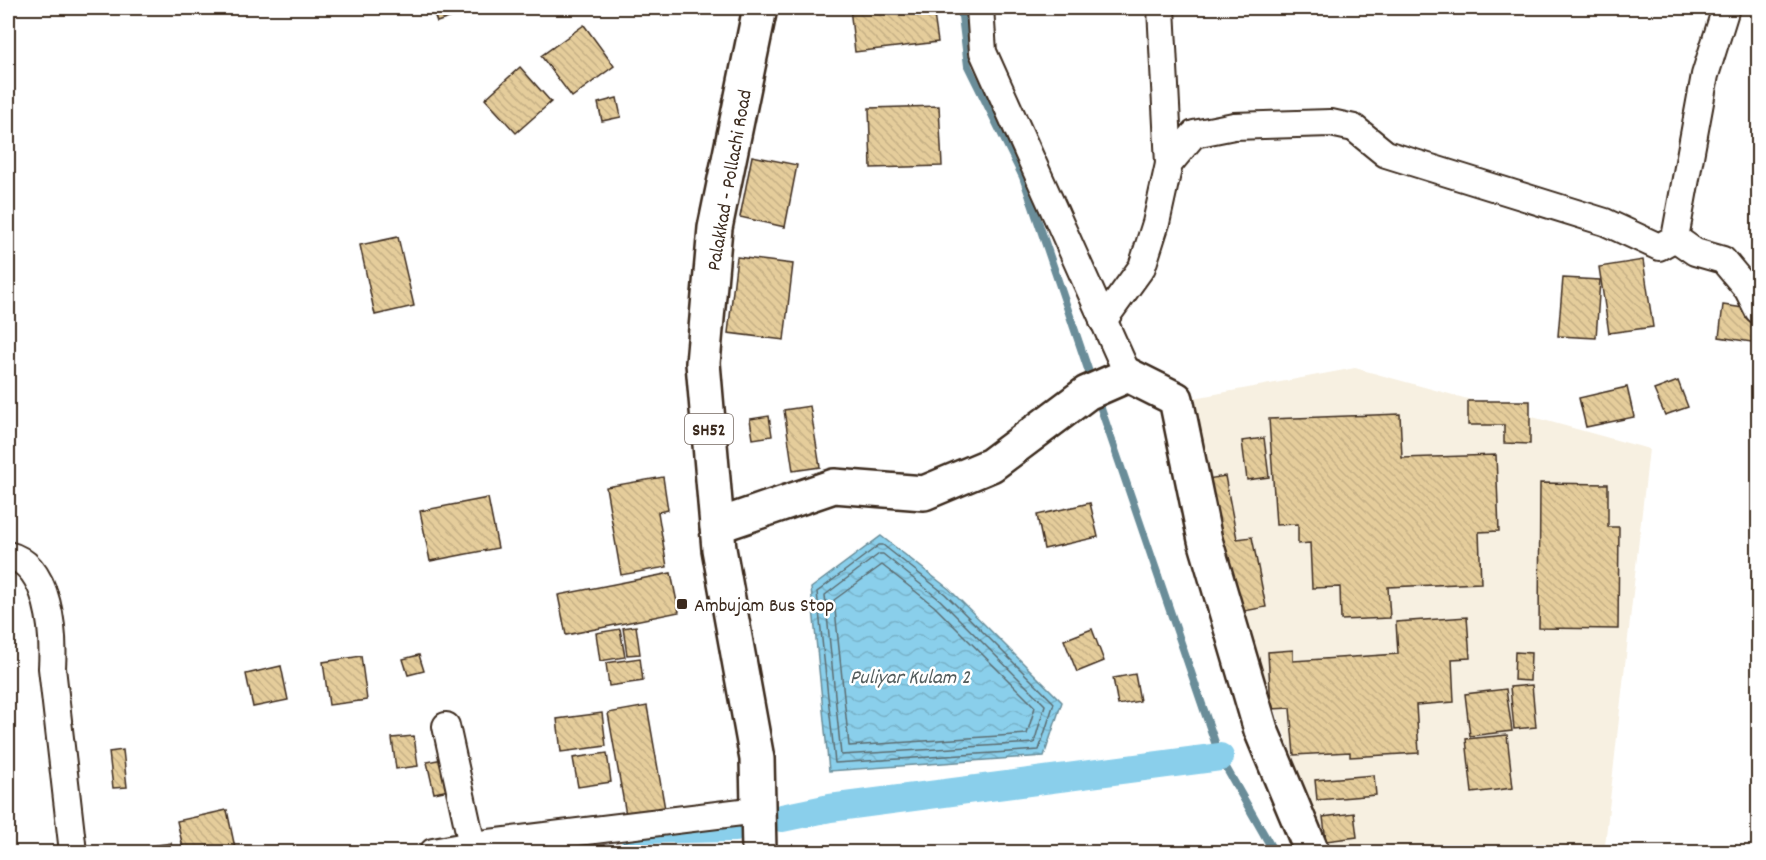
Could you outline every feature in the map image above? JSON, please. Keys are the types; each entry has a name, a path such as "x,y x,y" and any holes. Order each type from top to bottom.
{"street":[{"name":"Palakkad - Pollachi Road","path":"759,852 757,759 717,526 703,363 715,228 760,8"},
{"path":"980,8 982,52 1128,375 1176,399 1204,540 1255,708 1312,852"},
{"path":"1103,321 1142,267 1169,164 1161,8"},
{"path":"1675,238 1705,75 1726,8"},
{"path":"1169,164 1194,134 1234,126 1331,123 1354,128 1386,154 1605,222 1659,247 1675,238"},
{"path":"1675,238 1695,252 1724,260 1748,290 1758,310"},
{"path":"717,526 834,486 924,493 991,465 1087,393 1128,375"},
{"path":"8,555 19,559 33,573 50,612 53,643 52,668 73,852"},
{"path":"446,726 472,845"},
{"path":"433,852 472,845 758,810"}],"shaded area":[{"path":"1355,368 1649,449 1605,845 1568,852 1332,852 1312,809 1267,687 1224,558 1194,398"}],"water":[{"name":"Puliyar Kulam 2","path":"881,536 949,589 1062,702 1044,756 829,771 811,588"}],"building":[{"path":"432,8 469,8 470,11 437,22"},
{"path":"850,8 933,8 938,42 855,52"},
{"path":"584,25 614,66 572,97 541,56"},
{"path":"520,67 551,102 516,133 485,99"},
{"path":"617,98 621,117 602,121 598,103"},
{"path":"939,106 942,166 871,168 869,108"},
{"path":"752,156 797,165 785,227 740,217"},
{"path":"398,237 414,306 375,315 360,245"},
{"path":"737,257 793,264 784,340 728,333"},
{"path":"1643,260 1653,327 1609,333 1599,267"},
{"path":"1563,278 1600,280 1596,338 1558,336"},
{"path":"1723,305 1758,310 1758,343 1719,337"},
{"path":"1678,381 1688,407 1665,415 1654,390"},
{"path":"1627,387 1634,417 1586,427 1579,398"},
{"path":"1468,401 1530,401 1530,444 1504,443 1504,425 1468,425"},
{"path":"810,406 820,467 793,471 784,410"},
{"path":"1400,414 1402,458 1496,455 1499,531 1479,532 1481,583 1388,587 1390,618 1341,620 1340,587 1312,588 1310,543 1298,544 1298,524 1276,525 1269,419"},
{"path":"769,416 772,436 753,439 750,419"},
{"path":"1264,438 1269,477 1247,480 1242,441"},
{"path":"1225,476 1237,539 1252,537 1266,607 1234,613 1207,479"},
{"path":"663,477 668,510 658,512 667,567 621,575 606,487"},
{"path":"1540,483 1608,484 1608,527 1619,527 1618,629 1539,628"},
{"path":"488,498 498,548 430,561 420,511"},
{"path":"1090,503 1098,537 1044,549 1037,515"},
{"path":"671,573 679,612 566,635 558,595"},
{"path":"1467,617 1470,658 1452,659 1454,702 1416,705 1419,753 1350,757 1350,752 1294,755 1290,708 1271,709 1268,652 1293,650 1293,661 1398,654 1396,622"},
{"path":"636,626 640,654 627,655 623,628"},
{"path":"620,629 625,657 600,661 596,633"},
{"path":"1092,629 1104,661 1077,672 1064,640"},
{"path":"1515,652 1531,653 1530,681 1514,680"},
{"path":"419,655 424,671 408,675 403,659"},
{"path":"361,656 367,700 329,705 323,662"},
{"path":"640,658 643,681 609,686 606,663"},
{"path":"281,666 288,700 253,707 246,674"},
{"path":"1135,674 1140,701 1118,705 1113,678"},
{"path":"1532,685 1536,727 1514,729 1510,687"},
{"path":"1506,689 1512,731 1470,736 1465,694"},
{"path":"647,706 665,809 626,815 608,713"},
{"path":"602,713 606,746 561,752 557,719"},
{"path":"1507,735 1513,788 1472,793 1466,739"},
{"path":"414,736 418,766 396,769 392,738"},
{"path":"123,750 127,787 113,788 109,752"},
{"path":"607,753 611,782 578,787 573,758"},
{"path":"448,758 454,789 434,793 427,762"},
{"path":"1374,775 1376,795 1317,800 1315,780"},
{"path":"227,810 235,848 214,852 184,852 177,821"},
{"path":"1354,813 1357,837 1326,841 1323,817"},
{"path":"171,843 173,852 136,852 136,848"}],"waterway":[{"path":"961,8 968,66 1023,177 1093,384"},
{"path":"1097,397 1220,757 1274,852"},
{"path":"782,818 830,808 1220,757"},
{"path":"636,852 635,830 735,828"}],"place":[{"name":"Ambujam Bus Stop","path":"682,604"}]}
